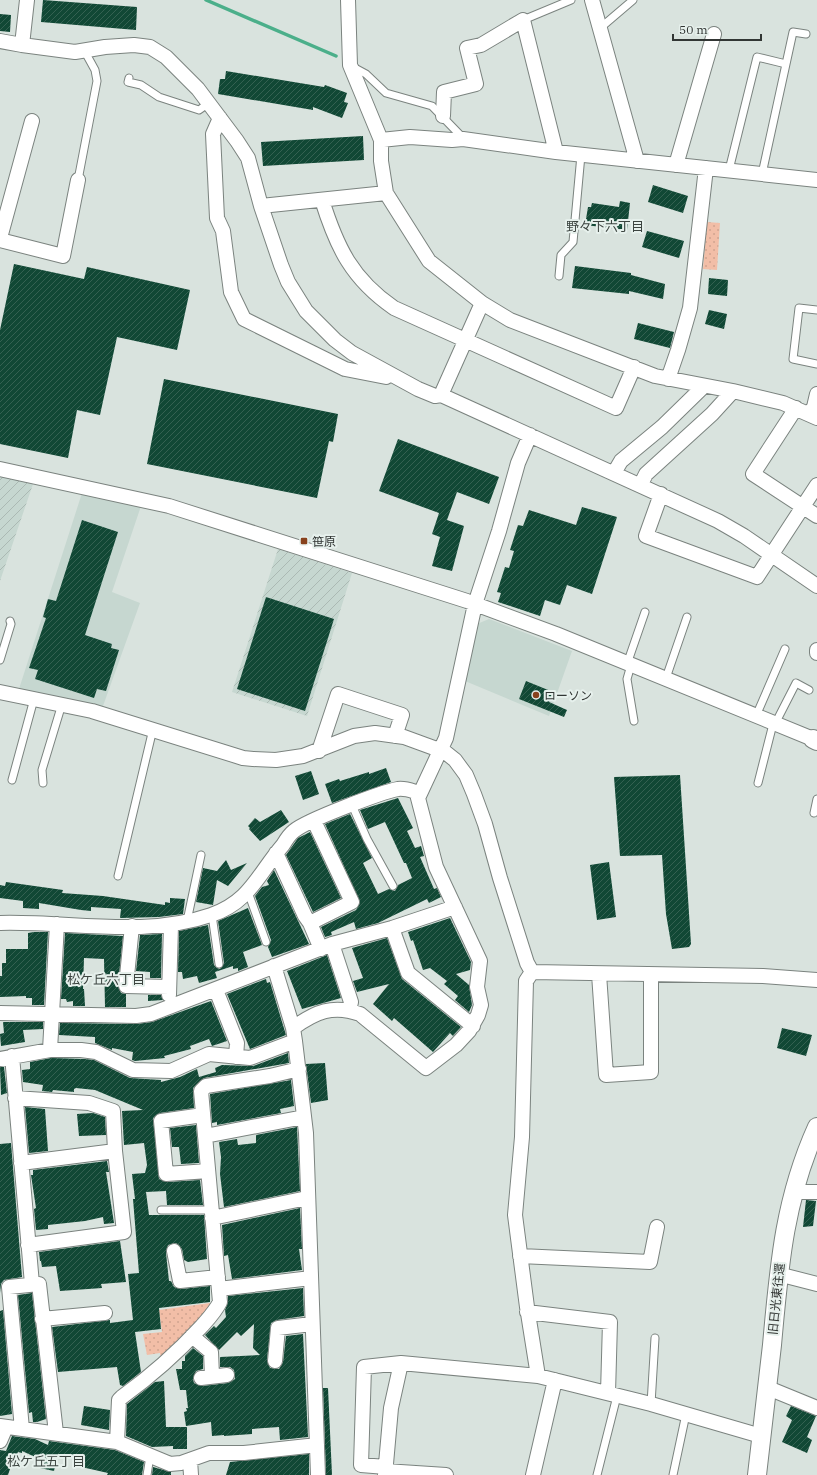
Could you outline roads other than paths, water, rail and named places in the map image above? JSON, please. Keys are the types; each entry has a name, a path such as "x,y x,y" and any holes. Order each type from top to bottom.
{"street":[{"path":"22,45 27,0"},
{"path":"348,0 350,65 381,140 381,161 386,193 429,262 482,304 510,320 668,379 732,391 783,403 807,413"},
{"path":"592,0 599,30 637,161"},
{"path":"443,116 444,92 476,84 467,48 481,45 523,20 556,152"},
{"path":"676,165 714,34"},
{"path":"0,42 75,52 134,45 150,47 166,57 198,89 248,158 261,206 288,282 306,311 335,340 352,354 395,378 435,396 441,395 641,484 718,521 771,554 817,586"},
{"path":"220,118 213,134 217,218 223,231 231,292 244,319 344,369 395,378"},
{"path":"32,121 0,239 63,256 78,180"},
{"path":"381,140 410,137 452,140 463,138 581,155 817,180"},
{"path":"668,379 690,308 706,168"},
{"path":"261,206 386,193"},
{"path":"322,200 329,222 347,262 368,287 394,308 465,342 616,408 634,367"},
{"path":"441,395 482,304"},
{"path":"614,473 621,461 662,427 704,386"},
{"path":"641,484 646,474 712,414 732,391"},
{"path":"817,394 814,407 753,474 817,516"},
{"path":"32,1284 15,1098 6,1058 50,1050 82,1050 96,1052 133,1070 151,1072 171,1071 209,1054 236,1057 257,1057 294,1034 318,1012 349,1010 360,1014 426,1068 456,1045 473,1026 481,1005 477,987 480,961 436,867 418,798 419,793 446,738 475,604 499,531 518,463 530,435"},
{"path":"0,469 169,506 475,604 666,678 815,740"},
{"path":"661,494 646,536 757,577 817,485"},
{"path":"0,692 92,711 221,751 253,759 276,760 303,756 360,735 375,733 395,736 440,750 455,760 466,775 474,794 485,824 527,964 532,972"},
{"path":"318,751 338,694 402,715 395,736"},
{"path":"0,923 171,926 212,915 239,902 294,830 352,805 397,789 407,789 419,793"},
{"path":"310,923 352,902 314,821"},
{"path":"276,853 310,923 326,946 351,1002 349,1010"},
{"path":"0,1013 136,1016 151,1014 326,946 392,928 455,907"},
{"path":"50,1050 56,924"},
{"path":"132,926 126,986 169,987"},
{"path":"169,1008 171,926"},
{"path":"392,928 408,974 473,1026"},
{"path":"274,966 294,1034 304,1118 308,1166 307,1198 318,1475"},
{"path":"532,972 763,976 817,980"},
{"path":"532,972 526,981 525,987 522,1137 515,1215 527,1312 538,1376"},
{"path":"599,974 606,1075 651,1072 651,975"},
{"path":"216,990 237,1043 236,1057"},
{"path":"117,1442 119,1400 166,1363 216,1309 220,1302 201,1091 206,1086 270,1076 299,1069"},
{"path":"15,1098 89,1102 113,1111 115,1151 124,1232 28,1245"},
{"path":"202,1115 161,1121 166,1174 208,1171"},
{"path":"206,1136 304,1118"},
{"name":"旧日光東往還","path":"757,1475 768,1388 778,1274 784,1229 794,1192 813,1147 817,1127"},
{"path":"21,1163 115,1151"},
{"path":"794,1192 817,1192"},
{"path":"212,1214 307,1198"},
{"path":"520,1256 650,1262 657,1227"},
{"path":"174,1251 180,1281 218,1283 311,1278"},
{"path":"778,1274 817,1284"},
{"path":"22,1429 5,1306 9,1287 39,1284 56,1433"},
{"path":"42,1320 105,1312"},
{"path":"527,1312 610,1322 613,1394"},
{"path":"275,1361 278,1328 312,1324"},
{"path":"192,1336 211,1352 207,1377 227,1376"},
{"path":"385,1471 391,1408 401,1363"},
{"path":"446,1475 385,1471 361,1465 364,1368 401,1363 538,1376 651,1404 761,1436"},
{"path":"533,1475 555,1380"},
{"path":"768,1388 817,1408"},
{"path":"0,1441 3,1427 56,1433 117,1442 170,1464 190,1460 208,1453 244,1453 317,1445"},
{"path":"190,1460 191,1475"}],"lane":[{"path":"523,20 571,0"},
{"path":"599,30 633,0"},
{"path":"762,174 793,32 806,34"},
{"path":"78,180 97,82 95,70 84,50"},
{"path":"729,170 757,57 786,64"},
{"path":"350,65 366,74 386,93 432,106 463,138"},
{"path":"129,78 128,82 141,85 159,97 199,110 209,103"},
{"path":"559,276 561,255 573,242 581,155"},
{"path":"817,310 799,308 793,359 817,364"},
{"path":"634,721 627,679 629,664 645,612"},
{"path":"666,678 687,617"},
{"path":"0,660 10,621"},
{"path":"756,716 785,649"},
{"path":"758,783 774,724 796,683 810,690"},
{"path":"12,780 34,699"},
{"path":"43,783 42,770 62,704"},
{"path":"118,876 153,729"},
{"path":"814,813 817,799"},
{"path":"352,805 367,839 393,886"},
{"path":"187,921 201,855"},
{"path":"248,892 266,942"},
{"path":"212,915 219,964"},
{"path":"161,1210 212,1214"},
{"path":"651,1404 655,1338"},
{"path":"597,1475 613,1394"},
{"path":"673,1475 686,1414"},
{"path":"146,1475 150,1456"}],"waterway":[{"path":"206,0 336,56"}],"place":[{"name":"笹原","path":"304,541"},
{"name":"ローソン","path":"536,695"}],"district":[{"name":"野々下六丁目","path":"605,226"},
{"name":"松ケ丘六丁目","path":"106,979"},
{"name":"松ケ丘五丁目","path":"46,1461"}]}
